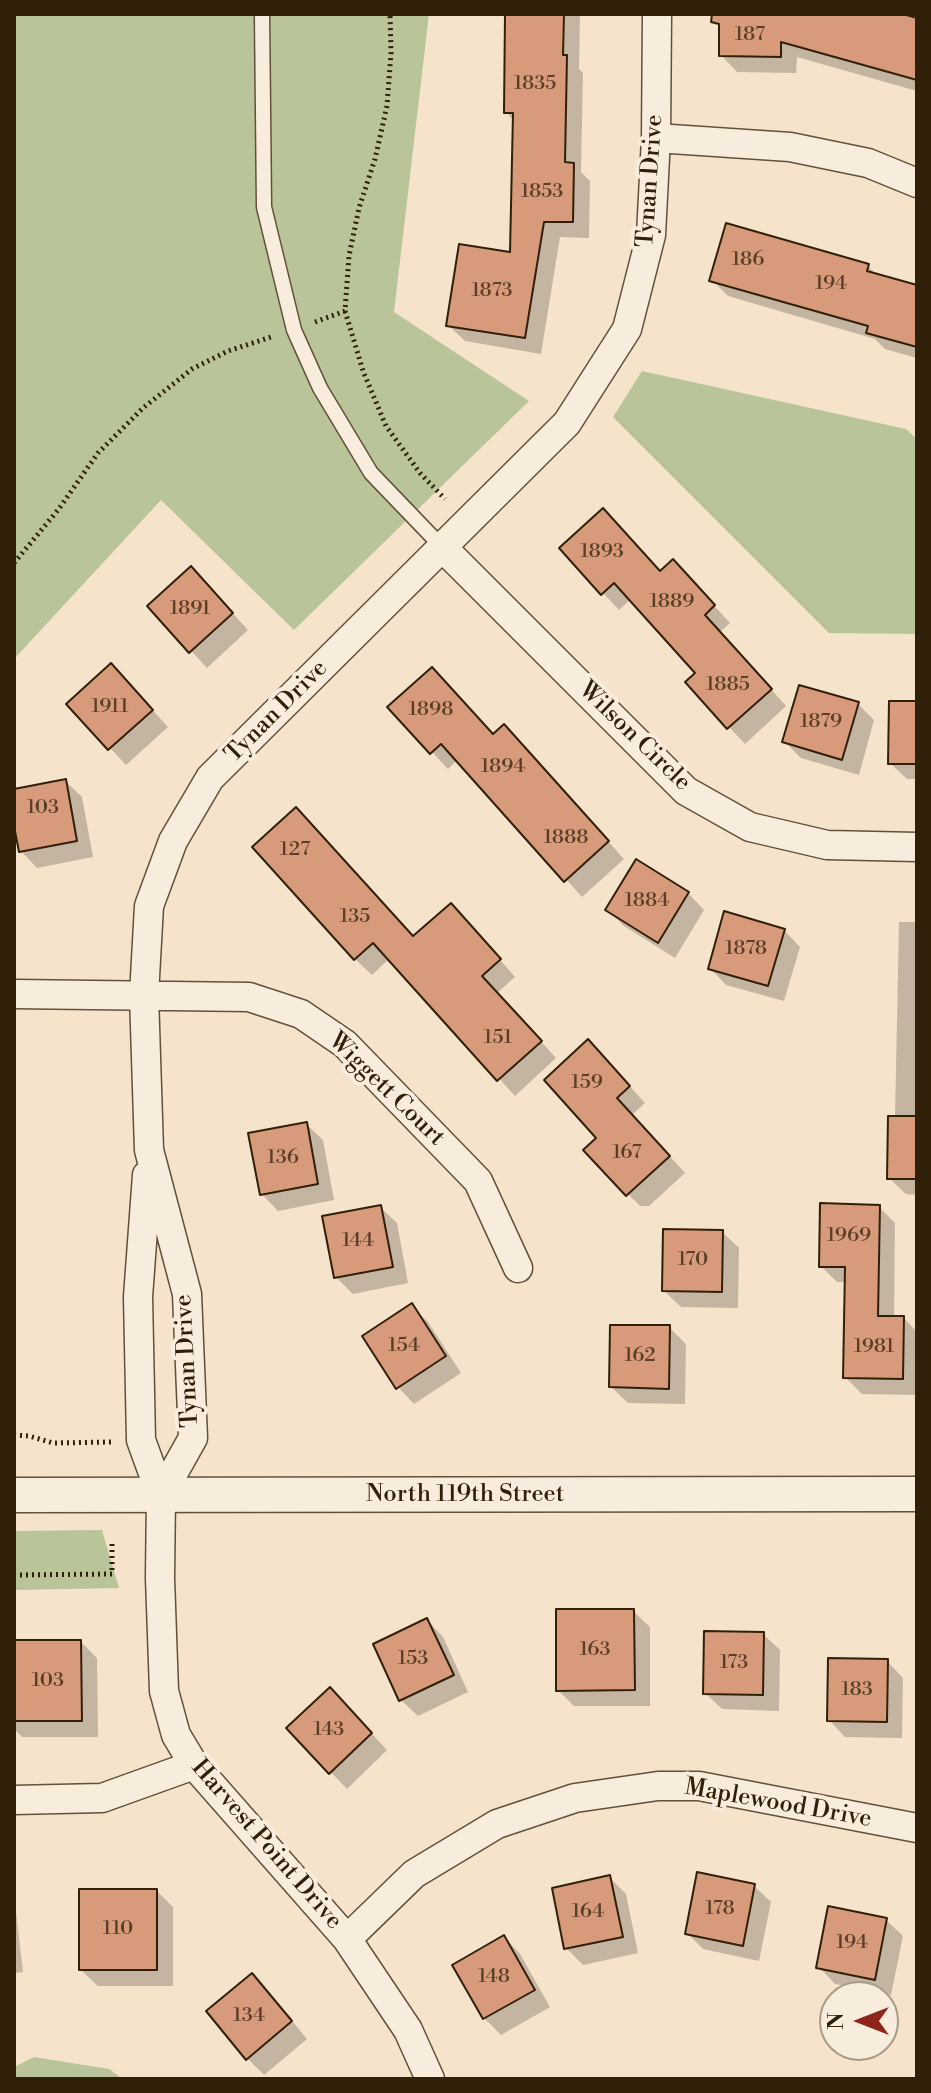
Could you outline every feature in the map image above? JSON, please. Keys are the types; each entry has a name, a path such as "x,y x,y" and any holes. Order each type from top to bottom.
{"street":[{"name":"Tynan Drive","path":"161,1495 193,1438 187,1294 149,1150 144,995 149,906 173,841 210,778 567,423 627,329 651,235 657,14"},
{"path":"656,138 790,147 868,163 917,183"},
{"name":"Wilson Circle","path":"443,548 686,791 750,827 827,845 917,847"},
{"name":"Wiggett Court","path":"14,994 249,997 301,1014 345,1044 478,1181 518,1268"},
{"path":"149,1150 138,1297 141,1440 161,1495"},
{"name":"North 119th Street","path":"14,1495 917,1494"},
{"name":"Harvest Point Drive","path":"161,1495 164,1691 176,1735 194,1765 347,1939 408,2030 430,2079"},
{"path":"14,1800 102,1798 194,1765"},
{"name":"Maplewood Drive","path":"347,1939 414,1874 497,1824 575,1798 658,1786 699,1786 917,1828"}],"lane":[{"path":"262,14 264,207 294,330 320,388 371,473 443,548"}],"path":[{"path":"390,14 387,106 351,244 345,311 363,371 386,426 420,473 445,499"},
{"path":"14,563 58,510 98,453 143,408 192,369 228,351 345,311"},
{"path":"14,1435 53,1443 113,1442"},
{"path":"14,1575 112,1574 112,1544"}],"green space":[{"path":"14,14 429,14 394,312 529,401 294,630 161,500 14,659"},
{"path":"642,371 906,429 917,439 917,634 829,633 613,417"},
{"path":"102,1530 119,1588 14,1590 14,1531"},
{"path":"34,2057 109,2069 123,2079 14,2079 14,2067"}],"building":[{"path":"505,14 564,14 563,55 567,55 565,162 574,163 573,222 544,222 525,338 446,326 459,244 510,252 513,113 504,113"},
{"path":"712,14 903,14 917,18 917,80 781,42 781,57 719,56 719,24 711,22"},
{"path":"726,223 869,264 867,271 917,285 917,347 866,333 868,326 709,281"},
{"path":"603,508 660,571 673,559 715,605 705,615 772,689 727,729 685,682 695,673 614,583 601,595 559,548"},
{"path":"191,566 233,613 189,653 147,606"},
{"path":"111,663 153,710 108,750 66,704"},
{"path":"432,667 493,734 504,724 609,841 564,882 441,744 430,754 387,707"},
{"path":"799,685 859,702 842,760 782,742"},
{"path":"889,701 917,701 917,764 888,764"},
{"path":"66,779 77,841 19,852 14,826 14,789"},
{"path":"296,807 413,936 451,903 501,959 482,976 542,1041 497,1081 373,943 354,960 252,847"},
{"path":"636,859 689,892 658,943 605,910"},
{"path":"724,911 785,929 768,986 708,969"},
{"path":"588,1039 630,1086 617,1098 670,1156 626,1196 583,1150 596,1138 544,1080"},
{"path":"888,1116 917,1116 917,1179 887,1179"},
{"path":"307,1122 318,1184 260,1195 248,1133"},
{"path":"820,1203 880,1205 878,1316 904,1316 903,1379 843,1378 845,1267 819,1267"},
{"path":"381,1205 393,1267 334,1278 322,1216"},
{"path":"663,1229 723,1230 722,1292 662,1291"},
{"path":"412,1303 446,1356 396,1389 362,1336"},
{"path":"610,1325 670,1325 669,1389 609,1387"},
{"path":"556,1609 634,1609 635,1690 556,1691"},
{"path":"427,1618 454,1675 399,1701 373,1644"},
{"path":"704,1631 764,1632 763,1695 703,1694"},
{"path":"14,1640 81,1640 82,1721 14,1721"},
{"path":"828,1658 888,1659 887,1722 827,1721"},
{"path":"330,1687 372,1733 329,1774 286,1728"},
{"path":"697,1872 755,1884 743,1946 685,1934"},
{"path":"610,1875 623,1937 564,1949 552,1888"},
{"path":"79,1889 157,1889 157,1970 79,1970"},
{"path":"828,1906 887,1918 875,1980 816,1968"},
{"path":"504,1935 535,1990 483,2019 452,1965"},
{"path":"252,1973 292,2021 246,2060 206,2011"}]}
